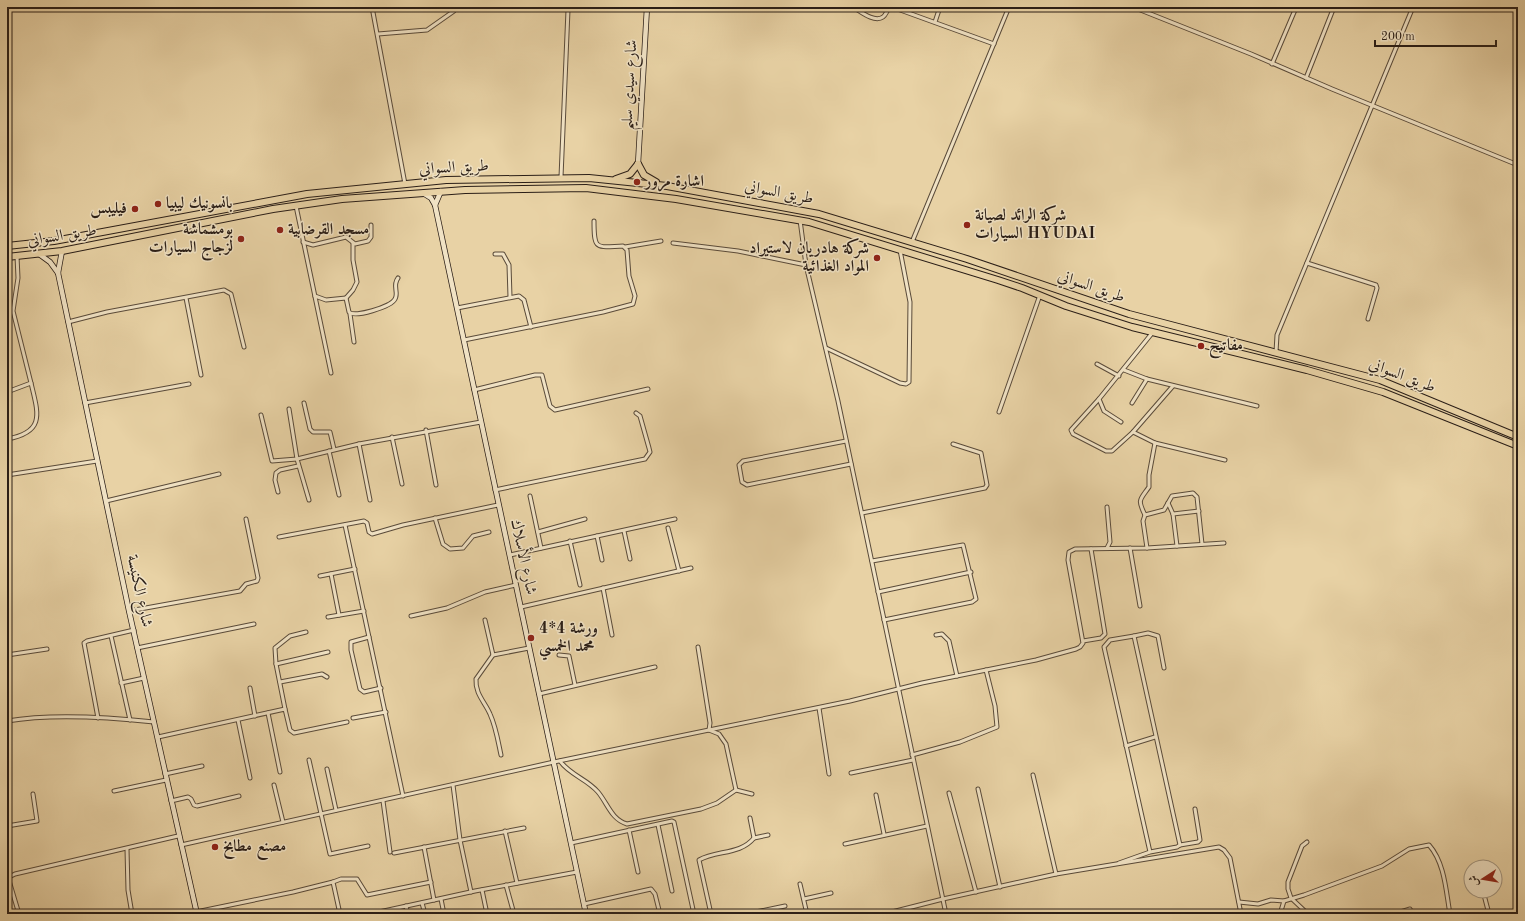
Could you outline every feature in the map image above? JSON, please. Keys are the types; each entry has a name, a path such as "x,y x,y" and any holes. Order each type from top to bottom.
{"highway":[{"path":"613,180 628,175 638,164 648,179 667,186"},
{"name":"طريق السواني","path":"7,246 54,241 307,194 405,184 472,178 561,178 613,180 667,186 809,212 832,218 1015,274 1129,314 1380,380 1518,437"},
{"name":"طريق السواني","path":"7,257 62,251 296,206 342,199 441,191 532,188 598,188 676,199 800,220 900,250 1040,295 1066,306 1153,332 1306,370 1383,392 1518,446"},
{"path":"828,228 832,224 832,218"},
{"path":"848,235 849,228 855,226"}],"main road":[{"name":"شارع سيدي سليم","path":"638,164 647,7"},
{"path":"435,204 441,191"},
{"path":"423,193 431,198 435,204"},
{"name":"شارع الأسلاك","path":"435,204 586,914"},
{"name":"شارع الكنيسة","path":"62,251 58,273 137,648 158,738 178,836 197,913"},
{"path":"39,254 50,262 58,273"}],"street":[{"path":"372,7 405,184"},
{"path":"378,34 427,30 454,11 456,7"},
{"path":"853,7 878,19 885,16 891,7 994,44"},
{"path":"907,12 908,7"},
{"path":"935,22 940,7"},
{"path":"912,242 1009,7"},
{"path":"1133,7 1518,165"},
{"path":"1306,78 1334,7"},
{"path":"1276,352 1277,335 1413,7"},
{"path":"1512,7 1518,10"},
{"path":"561,178 568,10"},
{"path":"1272,64 1295,10"},
{"path":"296,206 331,373"},
{"path":"800,220 806,265 826,348 862,513 946,914"},
{"path":"594,221 594,238 599,245 604,248 624,247 662,241"},
{"path":"303,242 313,245 347,237 355,244 370,240 371,226"},
{"path":"315,296 326,300 346,298 353,290 357,282 353,260 353,242"},
{"path":"673,243 738,252 806,265"},
{"path":"464,340 531,327 633,304 635,296 630,284 628,252 624,247"},
{"path":"826,348 900,383 906,384 909,382 910,302 900,250"},
{"path":"495,254 503,254 509,265 510,298"},
{"path":"7,439 25,434 36,422 38,414 13,311 18,278 17,256"},
{"path":"1307,263 1376,285 1377,288 1368,319"},
{"path":"350,314 384,308 390,304 396,297 394,284 398,278"},
{"path":"68,322 107,312 224,290 231,294 244,347"},
{"path":"999,412 1040,295"},
{"path":"457,308 519,296 524,300 531,327"},
{"path":"186,298 202,375"},
{"path":"346,298 354,342"},
{"path":"1153,332 1119,376 1071,430 1073,434 1106,451 1112,452 1133,432 1173,386"},
{"path":"1097,364 1119,376"},
{"path":"1124,370 1147,379 1257,406"},
{"path":"474,390 535,375 542,375 550,406 555,410 648,389"},
{"path":"1132,403 1147,379"},
{"path":"7,392 31,383"},
{"path":"85,403 189,384"},
{"path":"1099,399 1104,411 1121,422"},
{"path":"304,403 310,429 313,432 330,432 334,449"},
{"path":"289,409 298,466 309,500"},
{"path":"495,490 646,459 650,452 640,416 636,413"},
{"path":"261,415 272,462 297,459 334,449 426,430 481,422"},
{"path":"426,430 436,485"},
{"path":"1133,432 1155,443 1225,460"},
{"path":"392,438 402,484"},
{"path":"846,441 743,461 739,465 740,474 742,482 747,485 851,464"},
{"path":"1147,548 1143,521 1144,516 1140,500 1141,495 1150,487 1150,475 1155,443"},
{"path":"359,444 370,500"},
{"path":"862,513 985,488 987,485 982,453 953,444"},
{"path":"329,451 339,495"},
{"path":"7,475 97,461"},
{"path":"278,492 276,473 280,470 298,466"},
{"path":"106,501 219,474"},
{"path":"1144,516 1164,510 1170,498 1175,494 1196,494 1202,544"},
{"path":"530,496 542,548"},
{"path":"1168,502 1173,514 1177,546"},
{"path":"279,537 364,521 367,523 369,532 372,534 435,518 498,505"},
{"path":"1107,507 1110,542 1107,548"},
{"path":"1173,514 1199,511"},
{"path":"435,518 443,544 450,549 463,548 473,536 489,532"},
{"path":"129,611 240,591 246,584 257,581 258,578 246,519"},
{"path":"538,532 585,519"},
{"path":"510,555 675,519"},
{"path":"345,525 403,796"},
{"path":"668,528 679,571"},
{"path":"624,531 630,559"},
{"path":"597,536 602,560"},
{"path":"570,541 580,585"},
{"path":"181,845 554,762 819,708 1076,649 1080,647 1082,641 1068,555 1069,552 1075,549 1147,548 1224,543"},
{"path":"872,561 961,544 965,546 976,599 974,602 884,620"},
{"path":"1130,548 1140,606"},
{"path":"1082,641 1101,638 1105,634 1091,549"},
{"path":"521,607 691,568"},
{"path":"320,576 355,570"},
{"path":"878,592 970,572"},
{"path":"331,574 339,615"},
{"path":"411,616 447,608 485,592 516,585"},
{"path":"603,588 612,634"},
{"path":"328,617 364,611"},
{"path":"485,620 493,655"},
{"path":"137,648 254,624"},
{"path":"98,718 84,644 87,641 134,630"},
{"path":"306,632 290,636 278,644 275,648 276,664 290,730 294,733 346,722"},
{"path":"1150,852 1104,647 1110,640 1148,633 1158,636 1164,668"},
{"path":"936,635 942,634 949,641 957,676"},
{"path":"111,636 130,720"},
{"path":"1134,636 1155,737 1180,845"},
{"path":"369,637 351,642 351,650 362,691 381,688"},
{"path":"698,647 710,730"},
{"path":"501,754 490,712 479,695 475,683 476,679 493,655 529,648"},
{"path":"7,655 47,650"},
{"path":"276,664 328,652"},
{"path":"559,655 569,656 575,685"},
{"path":"539,694 655,667"},
{"path":"912,754 960,742 997,727 996,706 986,670"},
{"path":"280,682 322,674 327,677"},
{"path":"121,683 144,678"},
{"path":"250,688 255,716"},
{"path":"819,708 829,774"},
{"path":"158,738 285,709"},
{"path":"353,718 386,712"},
{"path":"268,713 280,772"},
{"path":"7,721 28,718 98,718 154,722"},
{"path":"238,720 250,778"},
{"path":"710,730 719,734 726,744 736,790"},
{"path":"1126,746 1155,737"},
{"path":"309,760 330,854 368,846"},
{"path":"851,773 913,760"},
{"path":"560,761 569,771 588,783 598,792 617,820 627,824 701,809 717,803 736,790 752,794"},
{"path":"165,774 202,766"},
{"path":"328,769 336,810"},
{"path":"1033,775 1056,874"},
{"path":"114,791 166,780"},
{"path":"274,785 283,822"},
{"path":"453,785 460,840 471,892"},
{"path":"978,789 1000,887"},
{"path":"949,793 976,892"},
{"path":"7,826 37,821 33,794"},
{"path":"171,801 188,797 191,798 194,805 197,806 240,796"},
{"path":"876,796 884,834"},
{"path":"383,801 390,852"},
{"path":"1119,863 1150,852 1198,842 1200,840 1194,809"},
{"path":"750,818 754,838"},
{"path":"571,843 672,821 674,822 694,914"},
{"path":"658,825 672,891"},
{"path":"845,844 884,834 927,826"},
{"path":"394,853 524,828"},
{"path":"629,830 638,872"},
{"path":"506,832 517,883"},
{"path":"711,914 700,860 745,847 754,838 768,835"},
{"path":"19,914 7,876 178,836"},
{"path":"1307,842 1302,846 1288,882 1288,889 1291,898 1308,914"},
{"path":"1239,902 1258,904 1270,900 1284,901 1382,866 1409,849 1429,845 1434,850 1440,864 1450,914"},
{"path":"424,847 434,900"},
{"path":"884,914 943,899 1056,874 1219,847 1224,850 1230,858 1241,914"},
{"path":"127,849 128,890 132,914"},
{"path":"370,914 471,892 577,872"},
{"path":"197,913 293,892 341,879 357,879 367,895 431,882"},
{"path":"332,882 340,914"},
{"path":"800,884 807,914"},
{"path":"506,885 514,914"},
{"path":"482,890 487,914"},
{"path":"584,904 651,890 655,894 660,914"},
{"path":"804,899 831,893"},
{"path":"441,899 444,914"},
{"path":"1485,899 1489,914"},
{"path":"1280,914 1284,901"},
{"path":"422,902 425,914"},
{"path":"406,906 408,914"},
{"path":"746,914 785,906"},
{"path":"1394,914 1410,909 1413,914"}],"place":[{"name":"اشارة مرور","path":"637,182"},
{"name":"بانسونيك ليبيا","path":"158,204"},
{"name":"فيليبس","path":"135,209"},
{"name":"شركة الرائد لصيانة السيارات HYUDAI","path":"967,225"},
{"name":"مسجد القرضابية","path":"280,230"},
{"name":"بومشماشة لزجاج السيارات","path":"241,239"},
{"name":"شركة هادريان لاستيراد المواد الغذائية","path":"877,258"},
{"name":"مفاتيح","path":"1201,346"},
{"name":"4*4 ورشة محمد الخمسي","path":"531,638"},
{"name":"مصنع مطابخ","path":"215,847"}]}
